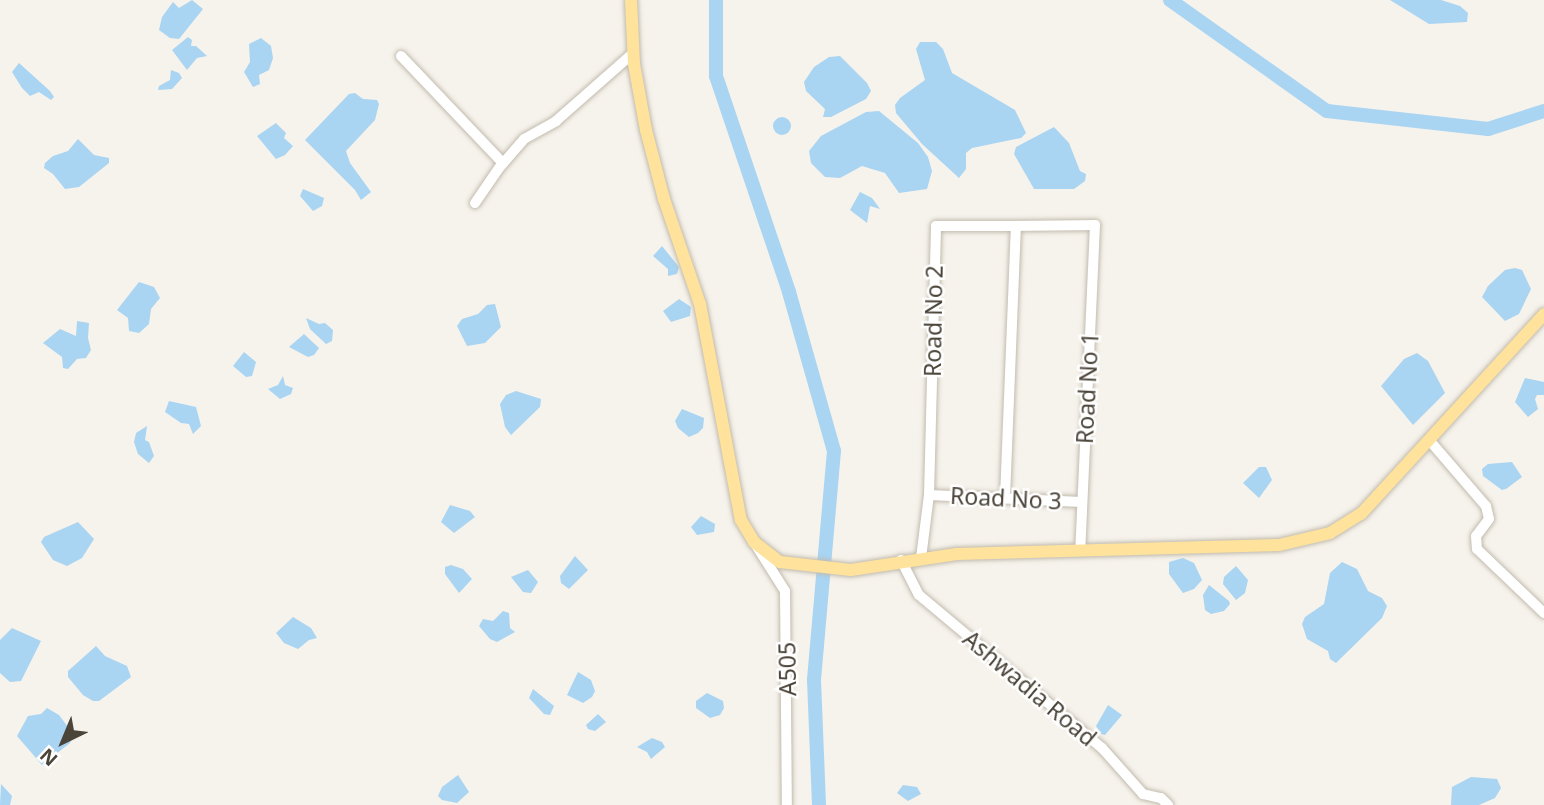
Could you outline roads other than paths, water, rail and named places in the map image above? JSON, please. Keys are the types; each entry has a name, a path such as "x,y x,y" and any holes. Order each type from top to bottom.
{"main road":[{"path":"631,0 634,53 646,130 664,199 700,304 741,520 754,542 780,562 851,570 957,554 1279,544 1331,533 1361,514 1544,314"}],"street":[{"path":"475,203 524,139 556,121 634,53"},
{"path":"401,56 503,163"},
{"name":"Road No 1","path":"1016,226 1095,225 1080,550"},
{"name":"Road No 2","path":"929,495 936,226 1016,226"},
{"path":"1005,498 1016,226"},
{"path":"1430,441 1486,506 1489,519 1476,536 1478,549 1544,613"},
{"path":"921,558 929,495"},
{"name":"Road No 3","path":"929,495 1082,502"},
{"name":"A505","path":"754,542 785,591 787,805"},
{"name":"Ashwadia Road","path":"901,561 919,595 1102,748 1143,794 1161,798 1168,805"}],"water":[{"path":"192,0 203,9 179,39 170,38 159,30 162,17 173,2 179,8"},
{"path":"1390,0 1441,0 1460,6 1468,13 1467,22 1429,24"},
{"path":"188,37 192,40 191,46 196,46 207,56 197,58 187,70 172,50"},
{"path":"261,38 271,46 273,58 269,70 259,75 260,84 253,87 244,72 250,62 249,44"},
{"path":"920,42 936,42 943,49 952,73 1015,110 1026,133 1021,138 972,148 966,153 966,169 959,178 922,144 896,113 895,105 900,98 925,80 916,49"},
{"path":"840,56 867,83 871,91 866,99 831,117 823,117 825,109 806,91 804,82 814,67 829,57"},
{"path":"19,63 50,91 54,97 51,100 39,92 30,96 22,88 12,72"},
{"path":"171,70 179,73 182,78 172,89 158,90 159,86 170,80"},
{"path":"355,93 363,99 377,100 379,104 375,120 346,151 350,163 371,192 361,200 355,190 305,140 349,94"},
{"path":"879,111 918,143 928,157 932,171 927,189 899,193 885,173 862,166 840,178 825,177 811,163 809,151 821,136 866,112"},
{"path":"778,117 786,117 791,126 789,133 778,135 773,130 773,122"},
{"path":"276,123 286,133 284,138 293,146 285,155 276,159 257,136"},
{"path":"1054,127 1069,143 1080,171 1086,174 1085,181 1074,189 1034,189 1014,154 1016,147"},
{"path":"78,139 94,155 109,158 109,163 79,187 65,189 53,174 44,168 45,163 53,156 68,151"},
{"path":"303,189 324,198 322,206 313,211 300,196"},
{"path":"860,192 872,198 880,209 870,206 867,223 850,210"},
{"path":"662,246 679,267 677,274 668,276 668,269 653,256"},
{"path":"1505,270 1522,270 1531,289 1519,314 1505,321 1482,297 1488,286"},
{"path":"139,282 154,287 160,298 151,309 149,324 139,333 129,331 128,318 117,310"},
{"path":"679,299 691,307 690,316 671,322 663,311"},
{"path":"495,304 501,327 485,343 467,346 457,326 462,319 478,314 487,305"},
{"path":"306,318 319,324 325,323 333,330 332,341 326,344 310,329"},
{"path":"77,321 89,323 88,338 91,350 86,358 77,359 68,369 63,368 62,357 43,343 60,329 76,336"},
{"path":"304,334 319,348 314,355 308,357 289,347"},
{"path":"244,352 256,362 252,376 246,377 233,366"},
{"path":"1417,353 1428,361 1445,393 1413,425 1381,386 1404,359"},
{"path":"283,376 285,385 293,388 291,394 280,399 268,389 278,385"},
{"path":"1525,378 1544,382 1544,395 1537,395 1535,399 1538,409 1528,417 1515,402"},
{"path":"516,391 541,399 540,407 511,435 505,427 500,404 506,395"},
{"path":"169,401 196,407 201,426 193,434 189,424 181,423 165,412"},
{"path":"682,409 704,418 703,428 689,437 678,428 675,421"},
{"path":"147,426 145,440 149,442 154,456 149,463 138,454 134,442 136,433"},
{"path":"1512,462 1522,477 1506,489 1502,490 1483,476 1482,469 1488,464"},
{"path":"1259,467 1266,467 1272,480 1259,498 1243,483"},
{"path":"450,505 470,511 475,517 454,533 441,522"},
{"path":"701,516 715,524 714,532 697,535 691,527"},
{"path":"78,522 94,539 82,558 67,566 53,560 41,542 44,537"},
{"path":"575,556 588,570 569,589 561,583 560,576"},
{"path":"1183,558 1194,563 1202,580 1194,589 1183,593 1169,574 1169,562"},
{"path":"1342,562 1357,569 1368,591 1382,598 1387,606 1382,618 1336,663 1330,659 1328,651 1307,639 1302,624 1305,617 1324,604 1330,573"},
{"path":"451,565 463,569 472,579 459,593 445,574 445,567"},
{"path":"1236,566 1248,580 1245,593 1236,600 1223,584 1224,577"},
{"path":"528,570 538,582 531,593 523,592 511,577"},
{"path":"1209,585 1229,601 1230,604 1224,611 1211,614 1205,610 1203,595"},
{"path":"503,611 509,613 510,628 515,632 497,642 490,639 479,626 483,619 493,621"},
{"path":"293,617 311,628 317,638 309,640 298,649 284,643 276,633"},
{"path":"12,628 41,641 21,681 10,682 0,673 0,640"},
{"path":"96,646 105,656 127,666 131,677 99,701 93,701 83,695 68,677 68,671"},
{"path":"578,672 591,680 595,691 592,697 583,703 567,695"},
{"path":"533,689 554,706 550,715 544,714 529,698"},
{"path":"707,693 723,701 724,708 720,715 710,718 696,708 696,701"},
{"path":"1108,705 1122,715 1105,735 1101,734 1096,726"},
{"path":"47,708 59,715 74,735 70,743 42,765 17,736 28,716 41,714"},
{"path":"598,714 606,722 595,731 588,729 586,725"},
{"path":"652,738 662,742 665,747 651,759 647,752 637,747"},
{"path":"458,775 469,792 457,803 442,800 438,796 442,787"},
{"path":"1471,777 1497,779 1501,788 1495,798 1479,805 1451,805 1452,787"},
{"path":"1,784 12,796 10,805 0,805"},
{"path":"903,785 917,787 921,794 908,801 897,793"}],"waterway":[{"path":"716,0 716,76 789,292 834,451 814,680 819,805"},
{"path":"1170,0 1327,111 1488,129 1544,111"}]}
